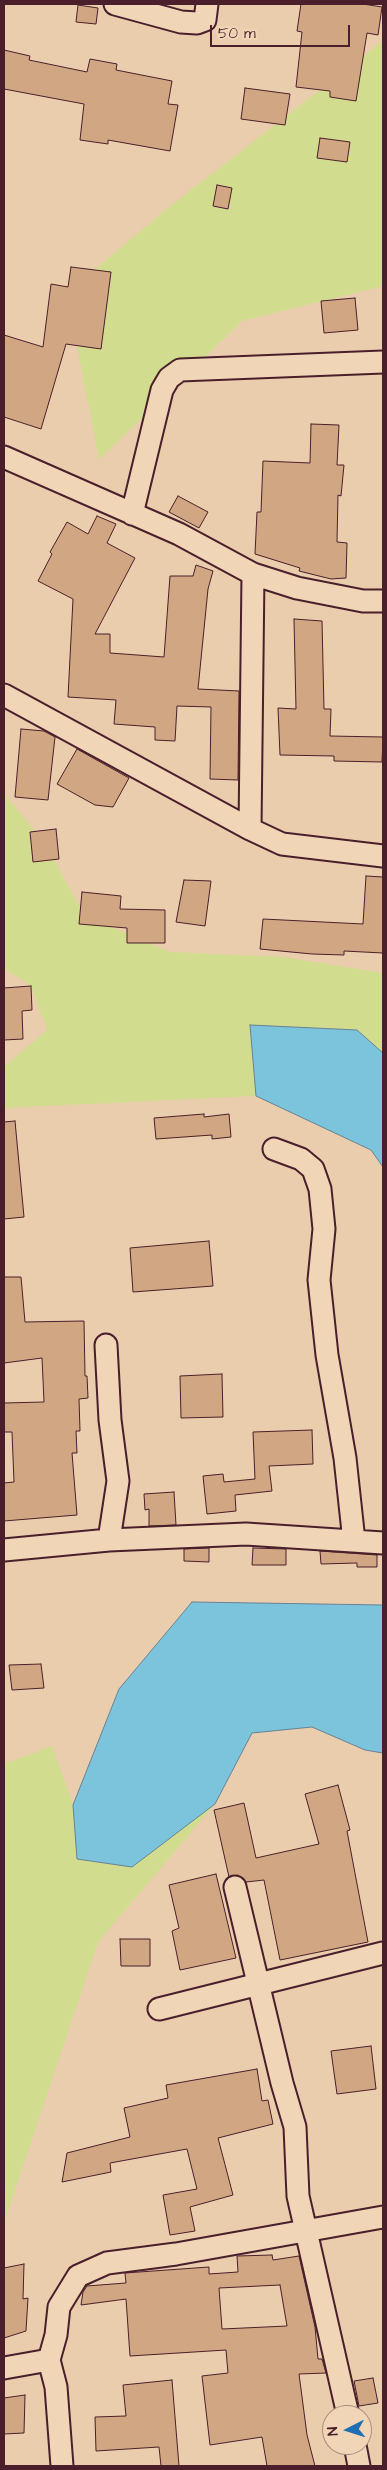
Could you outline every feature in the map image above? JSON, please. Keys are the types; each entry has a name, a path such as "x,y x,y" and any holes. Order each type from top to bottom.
{"street":[{"path":"115,4 181,22 197,23 205,20 207,4"},
{"path":"132,514 162,390 169,378 180,370 383,362"},
{"path":"4,457 180,534 253,574 297,588 363,601 383,601"},
{"path":"250,829 253,574"},
{"path":"4,695 250,829 282,844 383,856"},
{"path":"274,1149 301,1159 313,1169 320,1189 324,1229 320,1280 322,1308 327,1355 345,1458 354,1541"},
{"path":"106,1345 110,1420 118,1481 110,1540"},
{"path":"4,1550 110,1540 246,1534 383,1543"},
{"path":"235,1887 282,2083 295,2127 298,2196 346,2405"},
{"path":"159,2009 383,1954"},
{"path":"62,2466 56,2387 49,2360 56,2335 59,2307 78,2276 107,2264 176,2254 383,2216"},
{"path":"4,2368 49,2360"}],"green space":[{"path":"383,41 383,286 242,321 99,460 67,293 169,207"},
{"path":"4,794 45,843 85,916 170,952 283,957 383,973 383,1053 357,1030 250,1026 256,1096 4,1108 4,1067 47,1030 31,986 4,968"},
{"path":"52,1746 73,1805 77,1859 132,1867 215,1804 98,1942 4,2223 4,1764"}],"water":[{"path":"250,1025 357,1030 383,1053 383,1167 371,1150 256,1096"},
{"path":"192,1602 383,1605 383,1753 365,1750 312,1727 252,1733 215,1804 132,1867 77,1859 73,1805 119,1689"}],"building":[{"path":"301,4 363,4 382,7 378,35 367,33 356,101 330,97 330,91 296,87 302,32 297,31"},
{"path":"78,5 98,8 96,24 76,22"},
{"path":"4,50 30,56 29,60 87,72 90,59 117,64 116,70 172,81 168,104 178,105 170,151 108,140 108,144 80,140 84,104 4,89"},
{"path":"245,88 290,94 285,125 241,119"},
{"path":"320,138 350,142 347,162 317,158"},
{"path":"217,185 232,188 228,209 213,206"},
{"path":"71,267 111,272 101,349 66,344 41,429 4,417 4,335 43,347 51,284 68,287"},
{"path":"355,298 358,330 324,333 321,301"},
{"path":"311,424 339,425 337,465 344,465 341,496 338,495 337,542 347,543 346,578 331,579 299,571 300,568 255,554 257,512 261,512 263,461 310,463"},
{"path":"178,496 208,512 199,528 169,512"},
{"path":"97,516 116,524 107,543 135,558 95,634 110,634 110,653 164,657 170,576 193,576 196,565 213,571 208,589 198,689 239,691 238,780 210,779 211,707 177,706 175,741 155,740 155,727 114,724 116,700 68,697 73,599 38,581 52,554 50,552 67,522 88,534"},
{"path":"294,619 322,621 324,709 331,709 330,736 383,737 382,762 334,761 334,756 280,755 278,708 296,709"},
{"path":"21,729 44,731 55,737 48,800 15,797"},
{"path":"77,749 129,778 113,807 95,805 57,784"},
{"path":"56,829 59,859 33,862 30,832"},
{"path":"366,876 383,877 383,953 344,951 344,955 312,954 260,949 263,919 363,924"},
{"path":"184,880 211,881 205,926 176,922"},
{"path":"82,892 121,896 120,909 165,910 165,943 127,943 127,928 79,924"},
{"path":"31,986 32,1010 22,1011 23,1039 4,1040 4,988"},
{"path":"204,1114 204,1117 229,1114 231,1137 212,1139 212,1135 156,1139 154,1118"},
{"path":"15,1121 24,1217 4,1219 4,1122"},
{"path":"209,1241 213,1286 133,1292 130,1248"},
{"path":"4,1277 21,1277 25,1322 84,1321 85,1376 87,1376 88,1398 79,1399 80,1431 76,1431 77,1453 72,1453 77,1515 4,1521 4,1483 14,1482 12,1432 4,1432 4,1403 44,1402 42,1358 4,1363"},
{"path":"222,1374 223,1417 181,1418 180,1376"},
{"path":"312,1430 313,1464 269,1466 272,1491 235,1495 236,1511 207,1514 203,1476 223,1474 224,1482 255,1479 253,1432"},
{"path":"174,1492 176,1525 149,1526 149,1509 145,1510 144,1494"},
{"path":"209,1548 209,1562 184,1561 184,1549"},
{"path":"253,1548 286,1549 286,1565 252,1565"},
{"path":"320,1551 377,1555 377,1567 357,1567 357,1563 321,1564"},
{"path":"41,1664 44,1688 12,1690 9,1665"},
{"path":"338,1785 350,1830 347,1831 368,1942 280,1960 264,1880 246,1882 238,1875 229,1877 214,1810 244,1803 256,1858 319,1844 305,1794"},
{"path":"216,1874 236,1958 180,1970 172,1931 179,1928 169,1885"},
{"path":"120,1939 150,1939 150,1966 121,1966"},
{"path":"371,2046 376,2089 337,2094 331,2051"},
{"path":"257,2069 262,2101 268,2100 273,2124 218,2138 233,2195 190,2207 195,2231 170,2235 163,2195 197,2189 187,2149 110,2163 111,2172 62,2182 67,2153 130,2137 124,2108 168,2098 166,2085"},
{"path":"272,2255 273,2260 299,2256 315,2327 318,2359 322,2359 326,2373 299,2374 307,2435 315,2466 267,2466 262,2437 210,2445 202,2376 228,2373 226,2350 130,2356 126,2299 81,2305 83,2292 87,2286 126,2283 125,2273 209,2267 209,2274 238,2272 237,2256","holes":["280,2285 287,2326 222,2329 219,2288"]},
{"path":"24,2264 23,2299 28,2298 26,2331 4,2338 4,2268"},
{"path":"373,2378 378,2403 359,2405 354,2381"},
{"path":"172,2380 179,2466 161,2466 159,2447 96,2451 95,2417 126,2416 123,2385"},
{"path":"25,2395 24,2433 4,2434 4,2398"}]}
